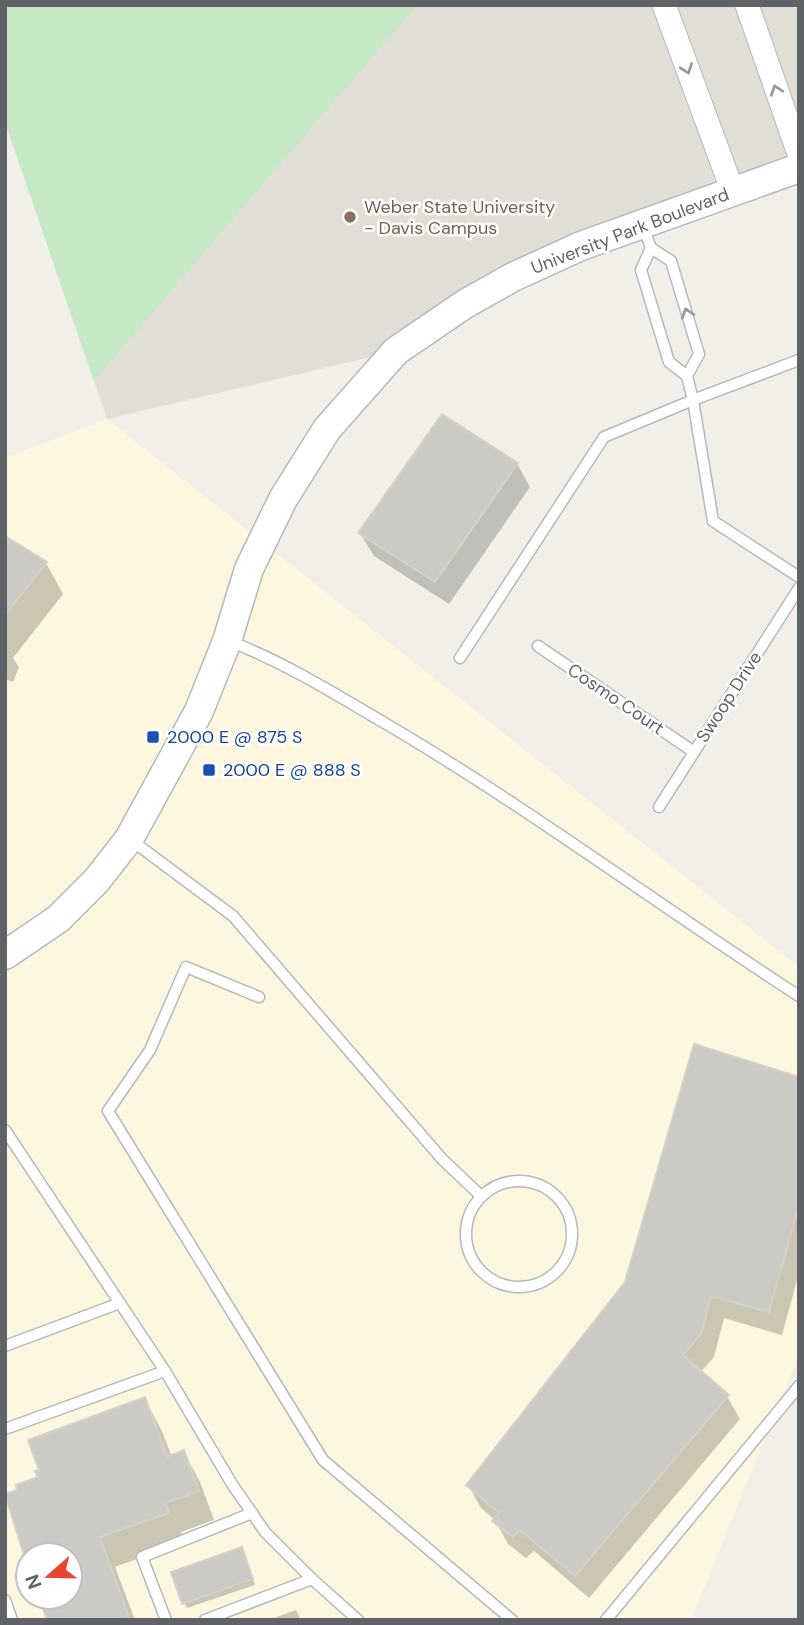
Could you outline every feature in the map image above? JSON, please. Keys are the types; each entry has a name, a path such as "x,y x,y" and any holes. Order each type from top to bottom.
{"street":[{"path":"664,5 733,192"},
{"path":"747,5 799,154"},
{"name":"University Park Boulevard","path":"5,955 58,919 97,880 129,839 199,711 227,640 249,569 284,499 327,429 396,351 465,304 513,277 581,246 647,236 733,192 799,168"}],"lane":[{"path":"647,236 671,261 699,354 687,376"},
{"path":"647,236 641,271 669,362 687,376 713,521 799,577"},
{"path":"460,658 604,437 799,360"},
{"name":"Swoop Drive","path":"659,807 799,588"},
{"path":"227,640 292,668 483,783 682,921 799,996"},
{"name":"Cosmo Court","path":"538,646 694,752"},
{"path":"129,839 233,916 442,1158 481,1196"},
{"path":"259,997 186,967 150,1050 108,1111 323,1460 512,1620"},
{"path":"5,1130 165,1371 265,1532 358,1620"},
{"path":"522,1180 546,1187 561,1199 573,1229 571,1248 564,1264 550,1278 523,1288 505,1286 488,1278 474,1264 467,1248 466,1229 470,1211 481,1196 503,1182 522,1180"},
{"path":"5,1346 120,1303"},
{"path":"5,1429 165,1371"},
{"path":"606,1620 799,1386"},
{"path":"166,1620 142,1557 252,1513"},
{"path":"205,1620 312,1579"},
{"path":"5,1600 12,1620"}],"shaded area":[{"name":"Weber State University - Davis Campus","path":"5,5 799,5 799,168 581,246 396,351 107,419 5,122"},
{"path":"107,419 799,967 799,1355 691,1620 5,1620 5,458"}],"green space":[{"path":"5,5 417,5 94,381 5,122"}],"building":[{"path":"442,414 518,463 435,582 358,533"},
{"path":"5,536 47,562 5,615"},
{"path":"694,1044 799,1077 799,1205 769,1312 711,1296 701,1334 683,1355 729,1395 575,1576 520,1530 513,1537 492,1521 499,1513 466,1485 625,1282"},
{"path":"145,1397 167,1457 184,1450 199,1491 165,1503 169,1513 100,1537 130,1620 47,1620 44,1611 84,1611 84,1541 20,1541 5,1494 17,1490 16,1485 38,1477 35,1471 39,1470 28,1440"},
{"path":"242,1547 253,1579 182,1604 171,1572"}],"place":[{"name":"Weber State University - Davis Campus","path":"350,217"},
{"name":"2000 E @ 875 S","path":"153,737"},
{"name":"2000 E @ 888 S","path":"209,770"}]}
